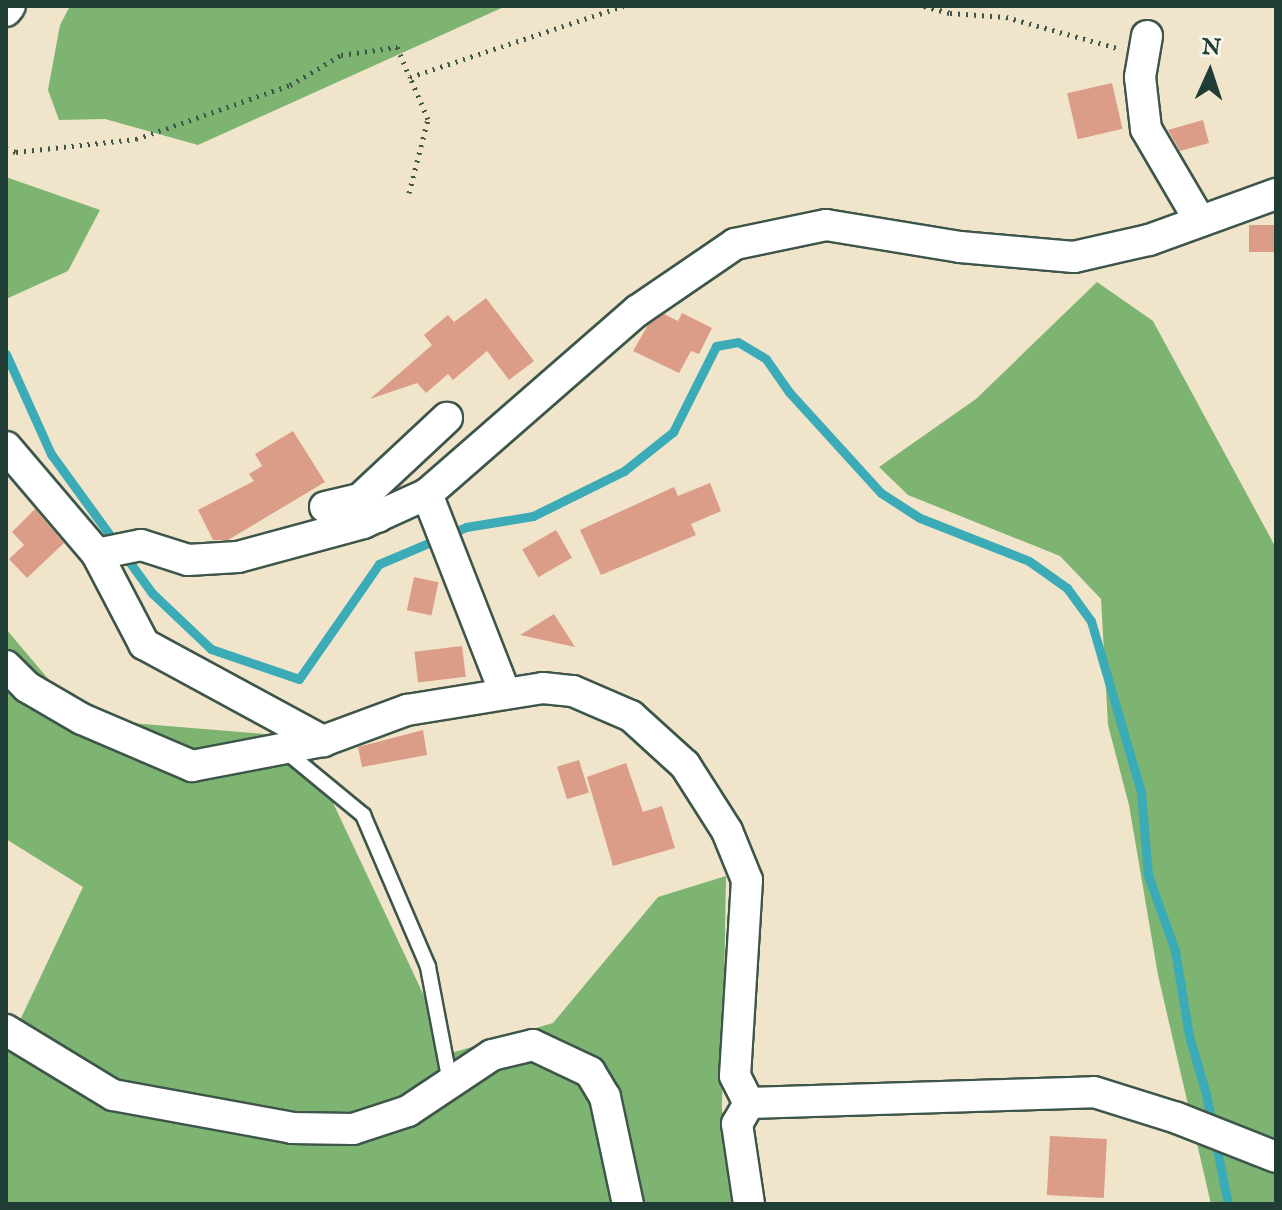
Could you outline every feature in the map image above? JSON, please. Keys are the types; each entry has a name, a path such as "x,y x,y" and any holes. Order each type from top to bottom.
{"street":[{"path":"6,11 10,6"},
{"path":"1147,36 1140,77 1146,129 1200,221"},
{"path":"325,507 431,504 637,311 735,244 826,225 960,247 1074,257 1149,240 1276,194"},
{"path":"103,554 141,545 188,560 238,557 369,508 447,418"},
{"path":"6,447 103,554 144,644 323,741"},
{"path":"431,504 505,693"},
{"path":"6,666 27,687 82,719 192,766 323,741 407,710 543,688 573,691 631,716 685,765 727,831 747,880 735,1076 749,1103"},
{"path":"6,1030 56,1057 113,1095 292,1128 353,1129 408,1111 492,1055 533,1045 590,1072 605,1097 628,1204"},
{"path":"749,1103 1094,1092 1177,1118 1268,1154"},
{"path":"749,1103 737,1124 749,1204"}],"lane":[{"path":"283,749 363,815 428,967 450,1082"}],"path":[{"path":"410,77 623,6"},
{"path":"924,6 950,13 1006,17 1120,50 1147,36"},
{"path":"6,149 16,152 136,139 290,85 341,55 397,47 428,119 409,193"}],"green space":[{"path":"70,6 506,6 198,145 105,119 59,120 48,90 60,25"},
{"path":"6,177 100,210 68,271 6,299"},
{"path":"1097,282 1153,321 1276,548 1276,1204 1211,1204 1158,975 1129,805 1108,725 1101,599 1060,556 908,495 879,467 976,399"},
{"path":"6,629 82,719 302,737 451,1053 553,1023 658,897 726,876 722,1109 738,1204 6,1204 6,1041 13,1035 83,887 6,839"}],"building":[{"path":"1112,83 1123,129 1078,139 1067,93"},
{"path":"1203,120 1209,143 1180,151 1168,130"},
{"path":"1249,225 1276,225 1276,252 1249,252"},
{"path":"486,298 534,361 509,380 487,351 453,380 448,374 426,393 417,383 370,399 432,345 424,335 448,315 454,322"},
{"path":"682,313 712,328 699,354 691,351 679,373 633,351 648,325 664,314 678,321"},
{"path":"293,431 325,482 228,540 213,540 198,510 254,481 249,474 262,466 255,454"},
{"path":"710,483 721,511 691,524 696,535 601,575 580,530 674,487 678,496"},
{"path":"35,509 64,543 27,578 9,559 24,545 12,532"},
{"path":"556,530 572,558 538,577 522,550"},
{"path":"414,577 438,582 431,615 407,610"},
{"path":"554,614 575,647 520,635"},
{"path":"462,646 466,677 418,683 414,652"},
{"path":"423,730 427,755 362,767 358,747"},
{"path":"579,760 589,793 567,799 557,767"},
{"path":"626,763 643,812 662,806 675,848 613,866 587,777"},
{"path":"1050,1136 1107,1139 1104,1198 1047,1195"}],"waterway":[{"path":"6,354 51,454 152,593 211,649 299,679 379,564 466,527 533,516 624,471 673,432 716,346 738,342 766,359 789,392 881,493 920,518 1029,561 1067,588 1091,621 1141,792 1148,875 1175,951 1189,1036 1206,1094 1228,1204"}]}
